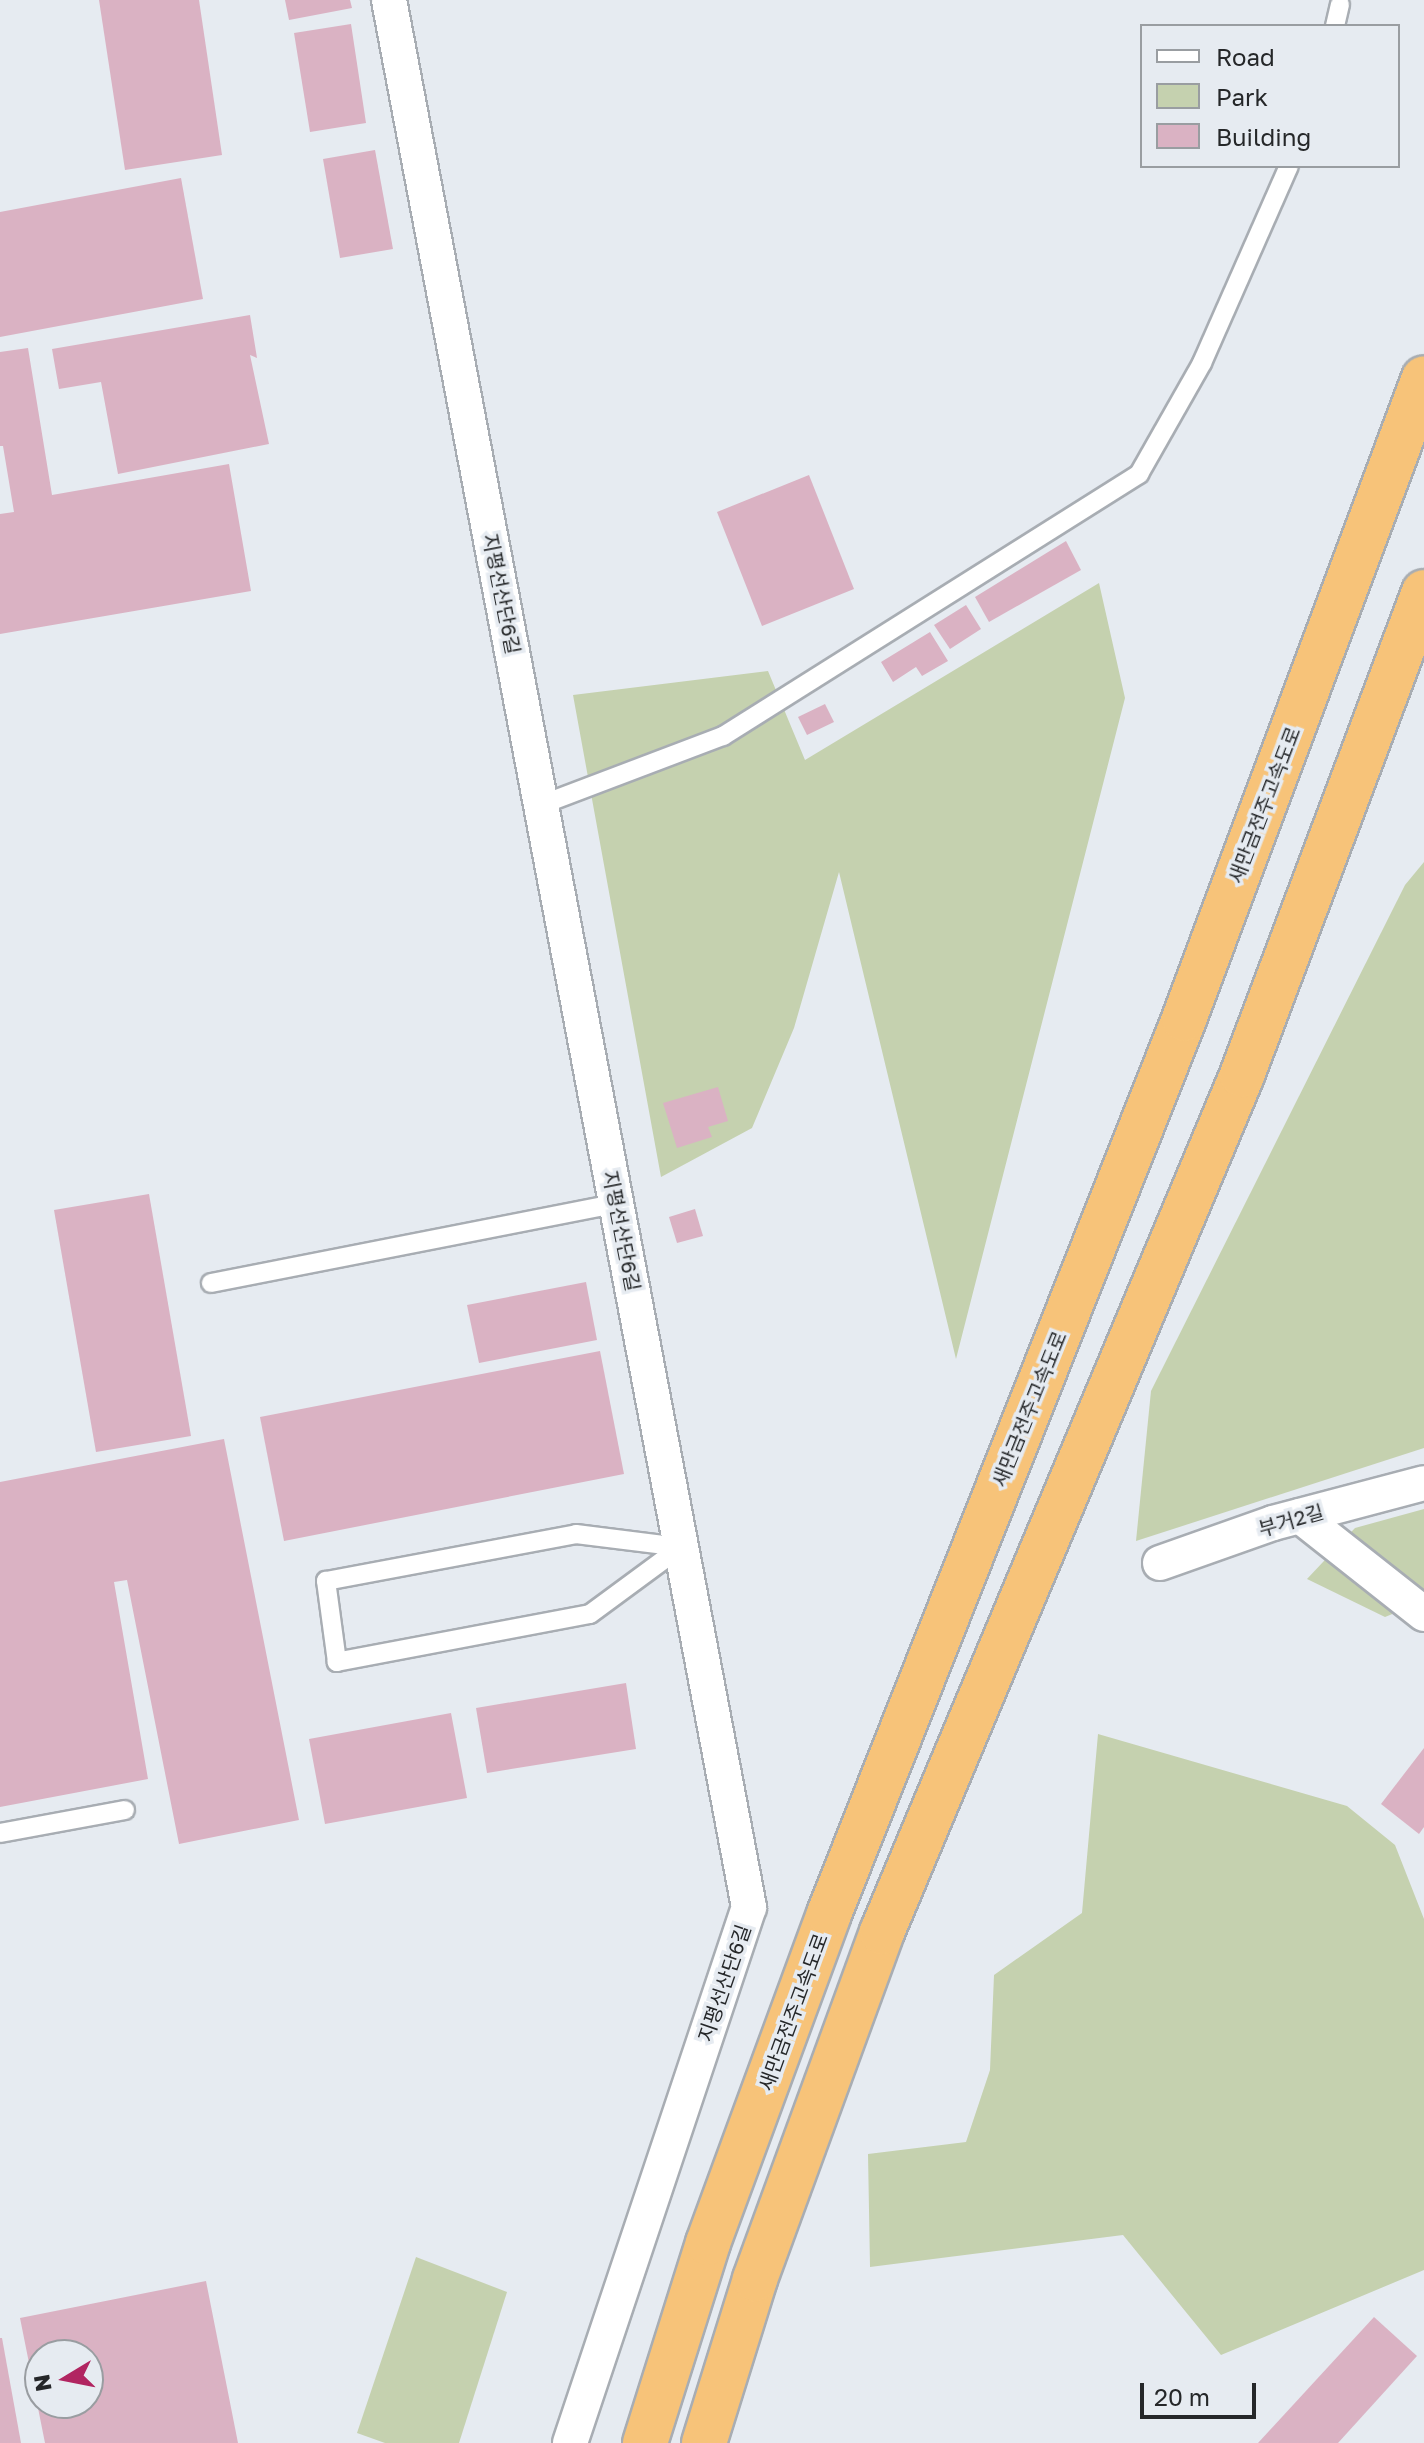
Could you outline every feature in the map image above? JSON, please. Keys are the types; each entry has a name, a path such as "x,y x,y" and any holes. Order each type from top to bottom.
{"highway":[{"name":"새만금전주고속도로","path":"645,2443 708,2243 829,1914 1184,1019 1424,378"},
{"path":"704,2443 755,2279 882,1932 1242,1075 1424,592"}],"street":[{"name":"지평선산단6길","path":"389,0 749,1907 570,2443"},
{"name":"부거2길","path":"1160,1563 1300,1516 1424,1483"},
{"path":"1300,1516 1424,1614"}],"lane":[{"path":"1335,24 1340,5"},
{"path":"541,805 723,736 1139,474 1202,363 1288,168"},
{"path":"211,1283 617,1203"},
{"path":"576,1534 681,1547 590,1614 337,1662 326,1581 576,1534"},
{"path":"0,1833 125,1810"}],"green space":[{"path":"1099,583 1125,698 956,1359 839,872 794,1028 752,1128 661,1177 573,695 768,671 805,760"},
{"path":"1424,862 1424,1448 1136,1541 1151,1391 1405,885"},
{"path":"1424,1509 1424,1601 1385,1617 1307,1579 1355,1528"},
{"path":"1098,1734 1347,1806 1395,1845 1424,1919 1424,2270 1221,2355 1123,2235 870,2267 868,2154 966,2142 990,2070 994,1975 1082,1913"},
{"path":"416,2257 507,2292 459,2443 385,2443 357,2433"}],"building":[{"path":"99,0 199,0 222,155 125,170"},
{"path":"285,0 350,0 352,8 289,20"},
{"path":"351,24 366,123 310,132 294,33"},
{"path":"375,150 393,249 340,258 323,159"},
{"path":"181,178 203,299 0,337 0,212"},
{"path":"250,315 257,358 250,355 269,444 118,474 101,382 59,389 52,349"},
{"path":"28,348 52,495 229,464 251,591 0,634 0,514 14,512 3,446 0,446 0,352"},
{"path":"809,475 854,589 762,626 717,512"},
{"path":"1066,541 1081,570 989,622 975,597"},
{"path":"966,605 981,629 950,649 934,625"},
{"path":"930,632 948,661 922,676 916,667 893,682 881,662"},
{"path":"825,704 834,722 807,735 798,717"},
{"path":"718,1087 728,1121 708,1127 712,1137 677,1148 663,1103"},
{"path":"149,1194 191,1436 96,1452 54,1210"},
{"path":"695,1209 703,1236 677,1243 669,1217"},
{"path":"586,1282 597,1340 479,1363 467,1305"},
{"path":"600,1351 624,1474 284,1541 260,1417"},
{"path":"224,1439 299,1820 179,1844 127,1580 114,1582 148,1779 0,1807 0,1482"},
{"path":"626,1683 636,1749 487,1773 476,1708"},
{"path":"451,1713 467,1798 325,1824 309,1739"},
{"path":"1424,1748 1424,1827 1419,1834 1381,1804"},
{"path":"206,2281 238,2443 45,2443 40,2419 104,2419 104,2339 24,2339 20,2318"},
{"path":"1374,2317 1417,2356 1338,2443 1258,2443"},
{"path":"2,2338 21,2443 0,2443"}]}
